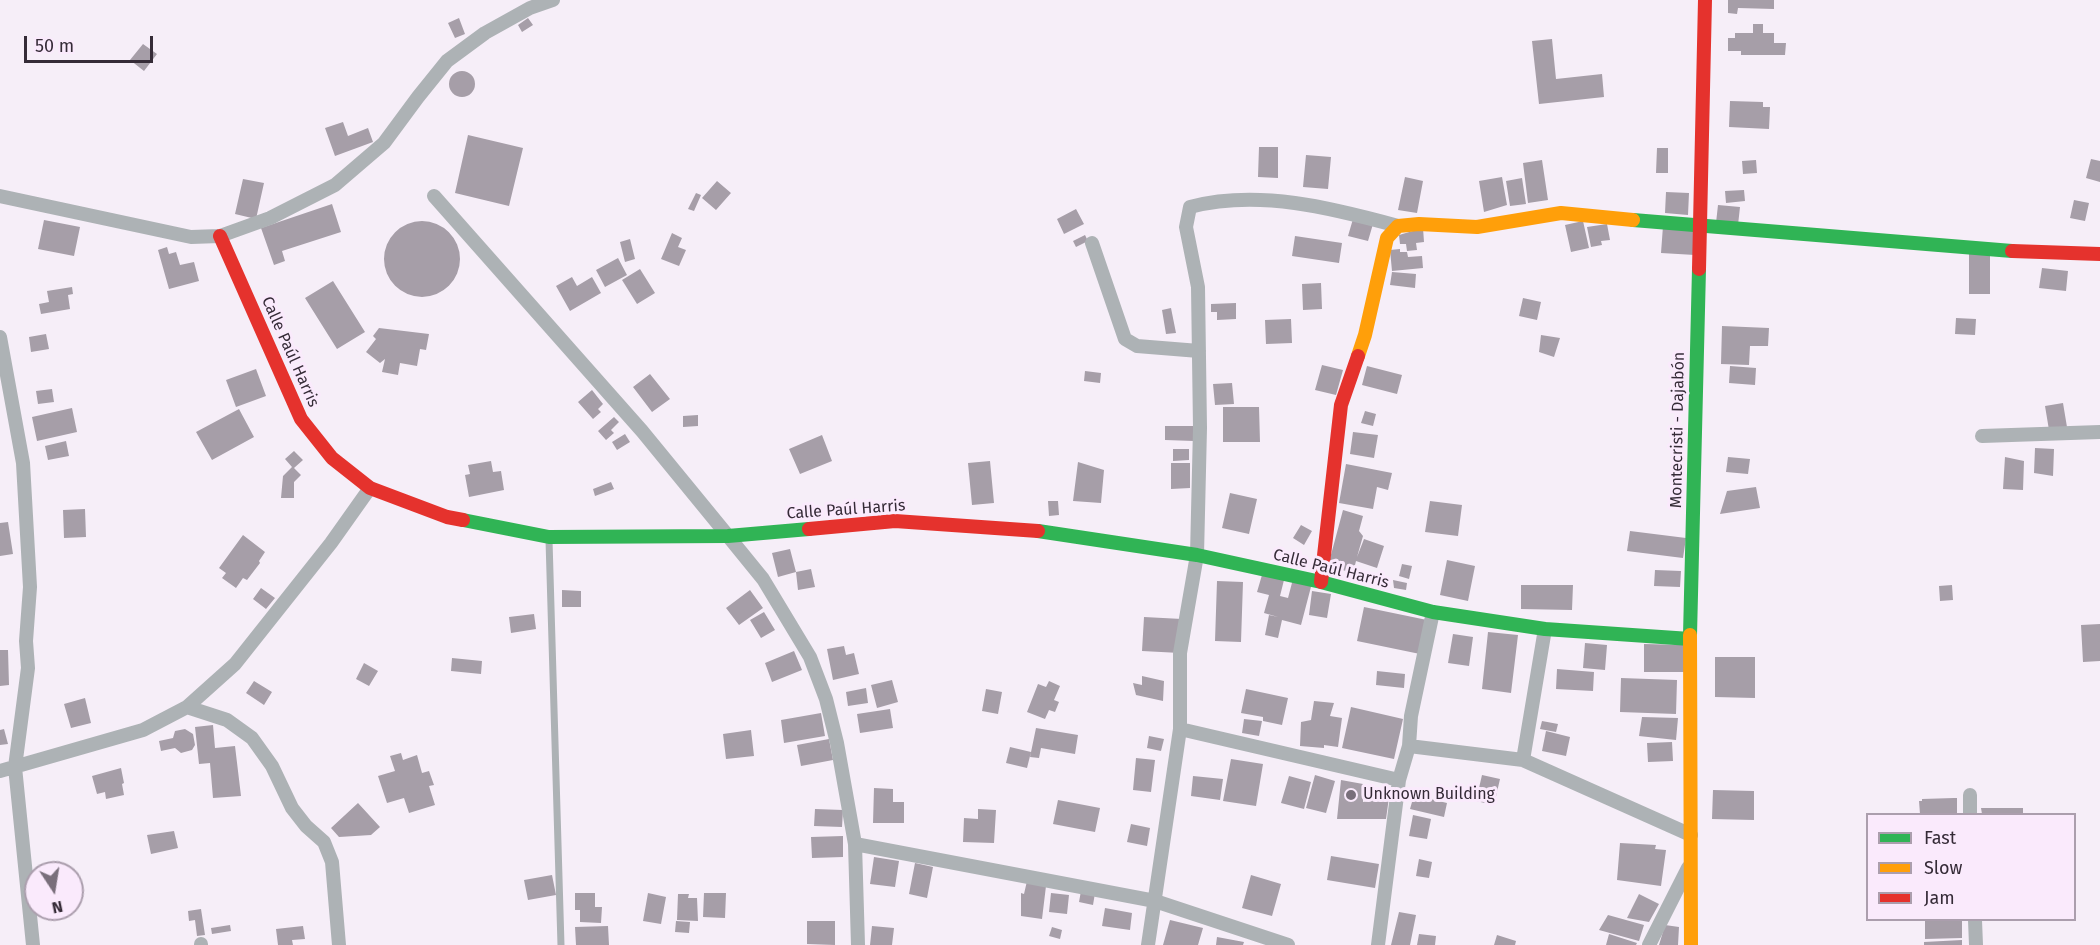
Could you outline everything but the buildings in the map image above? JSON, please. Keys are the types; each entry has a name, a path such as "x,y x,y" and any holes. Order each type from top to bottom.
{"street":[{"path":"0,196 191,237 220,236 270,218 334,185 384,144 447,61 484,33 530,8 554,0"},
{"name":"Montecristi - Dajabón","path":"1691,945 1690,639 1705,0"},
{"path":"434,196 642,431 728,536 763,579 810,657 826,699 837,743 855,844 858,945"},
{"path":"1148,945 1180,729 1180,653 1197,555 1200,428 1198,287 1186,227 1190,207 1210,202 1275,201 1335,209 1398,226 1419,224 1477,227 1561,213 1990,250 2100,254"},
{"path":"1321,582 1341,405 1365,335 1387,238 1398,226"},
{"name":"Calle Paúl Harris","path":"220,236 301,419 332,458 370,488 447,517 549,537 728,536 895,520 1041,531 1197,555 1321,582 1433,612 1545,629 1690,639"},
{"path":"1092,243 1125,339 1137,346 1199,351"},
{"path":"0,337 23,463 30,587 26,641 28,668 15,767 33,945"},
{"path":"1982,435 2100,432"},
{"path":"0,771 143,730 187,707 235,664 332,543 370,488"},
{"path":"1378,945 1399,780 1409,746 1411,716 1433,612"},
{"path":"1523,760 1545,629"},
{"path":"187,707 226,720 252,738 272,766 292,808 306,826 324,842 332,862 339,945"},
{"path":"1180,729 1399,780"},
{"path":"1409,746 1523,760 1692,836"},
{"path":"1970,795 1970,813"},
{"path":"855,844 1155,901 1288,945"},
{"path":"1649,945 1692,860"},
{"path":"1975,921 1976,945"}],"lane":[{"path":"549,537 561,945"}],"traffic: fast":[{"path":"1633,220 2012,251"},
{"path":"1690,635 1699,269"},
{"path":"463,520 549,537 728,536 809,529"},
{"path":"1038,531 1197,555 1321,582 1433,612 1545,629 1690,639"}],"traffic: slow":[{"path":"1358,356 1387,238 1398,226 1419,224 1477,227 1561,213 1633,220"},
{"path":"1690,635 1691,945"}],"traffic: jam":[{"path":"1699,269 1705,0"},
{"path":"220,236 301,419 332,458 370,488 447,517 463,520"},
{"path":"2012,251 2100,254"},
{"path":"1321,582 1341,405 1358,356"},
{"path":"809,529 895,521 1038,531"}],"place":[{"name":"Unknown Building","path":"1351,795"}]}
